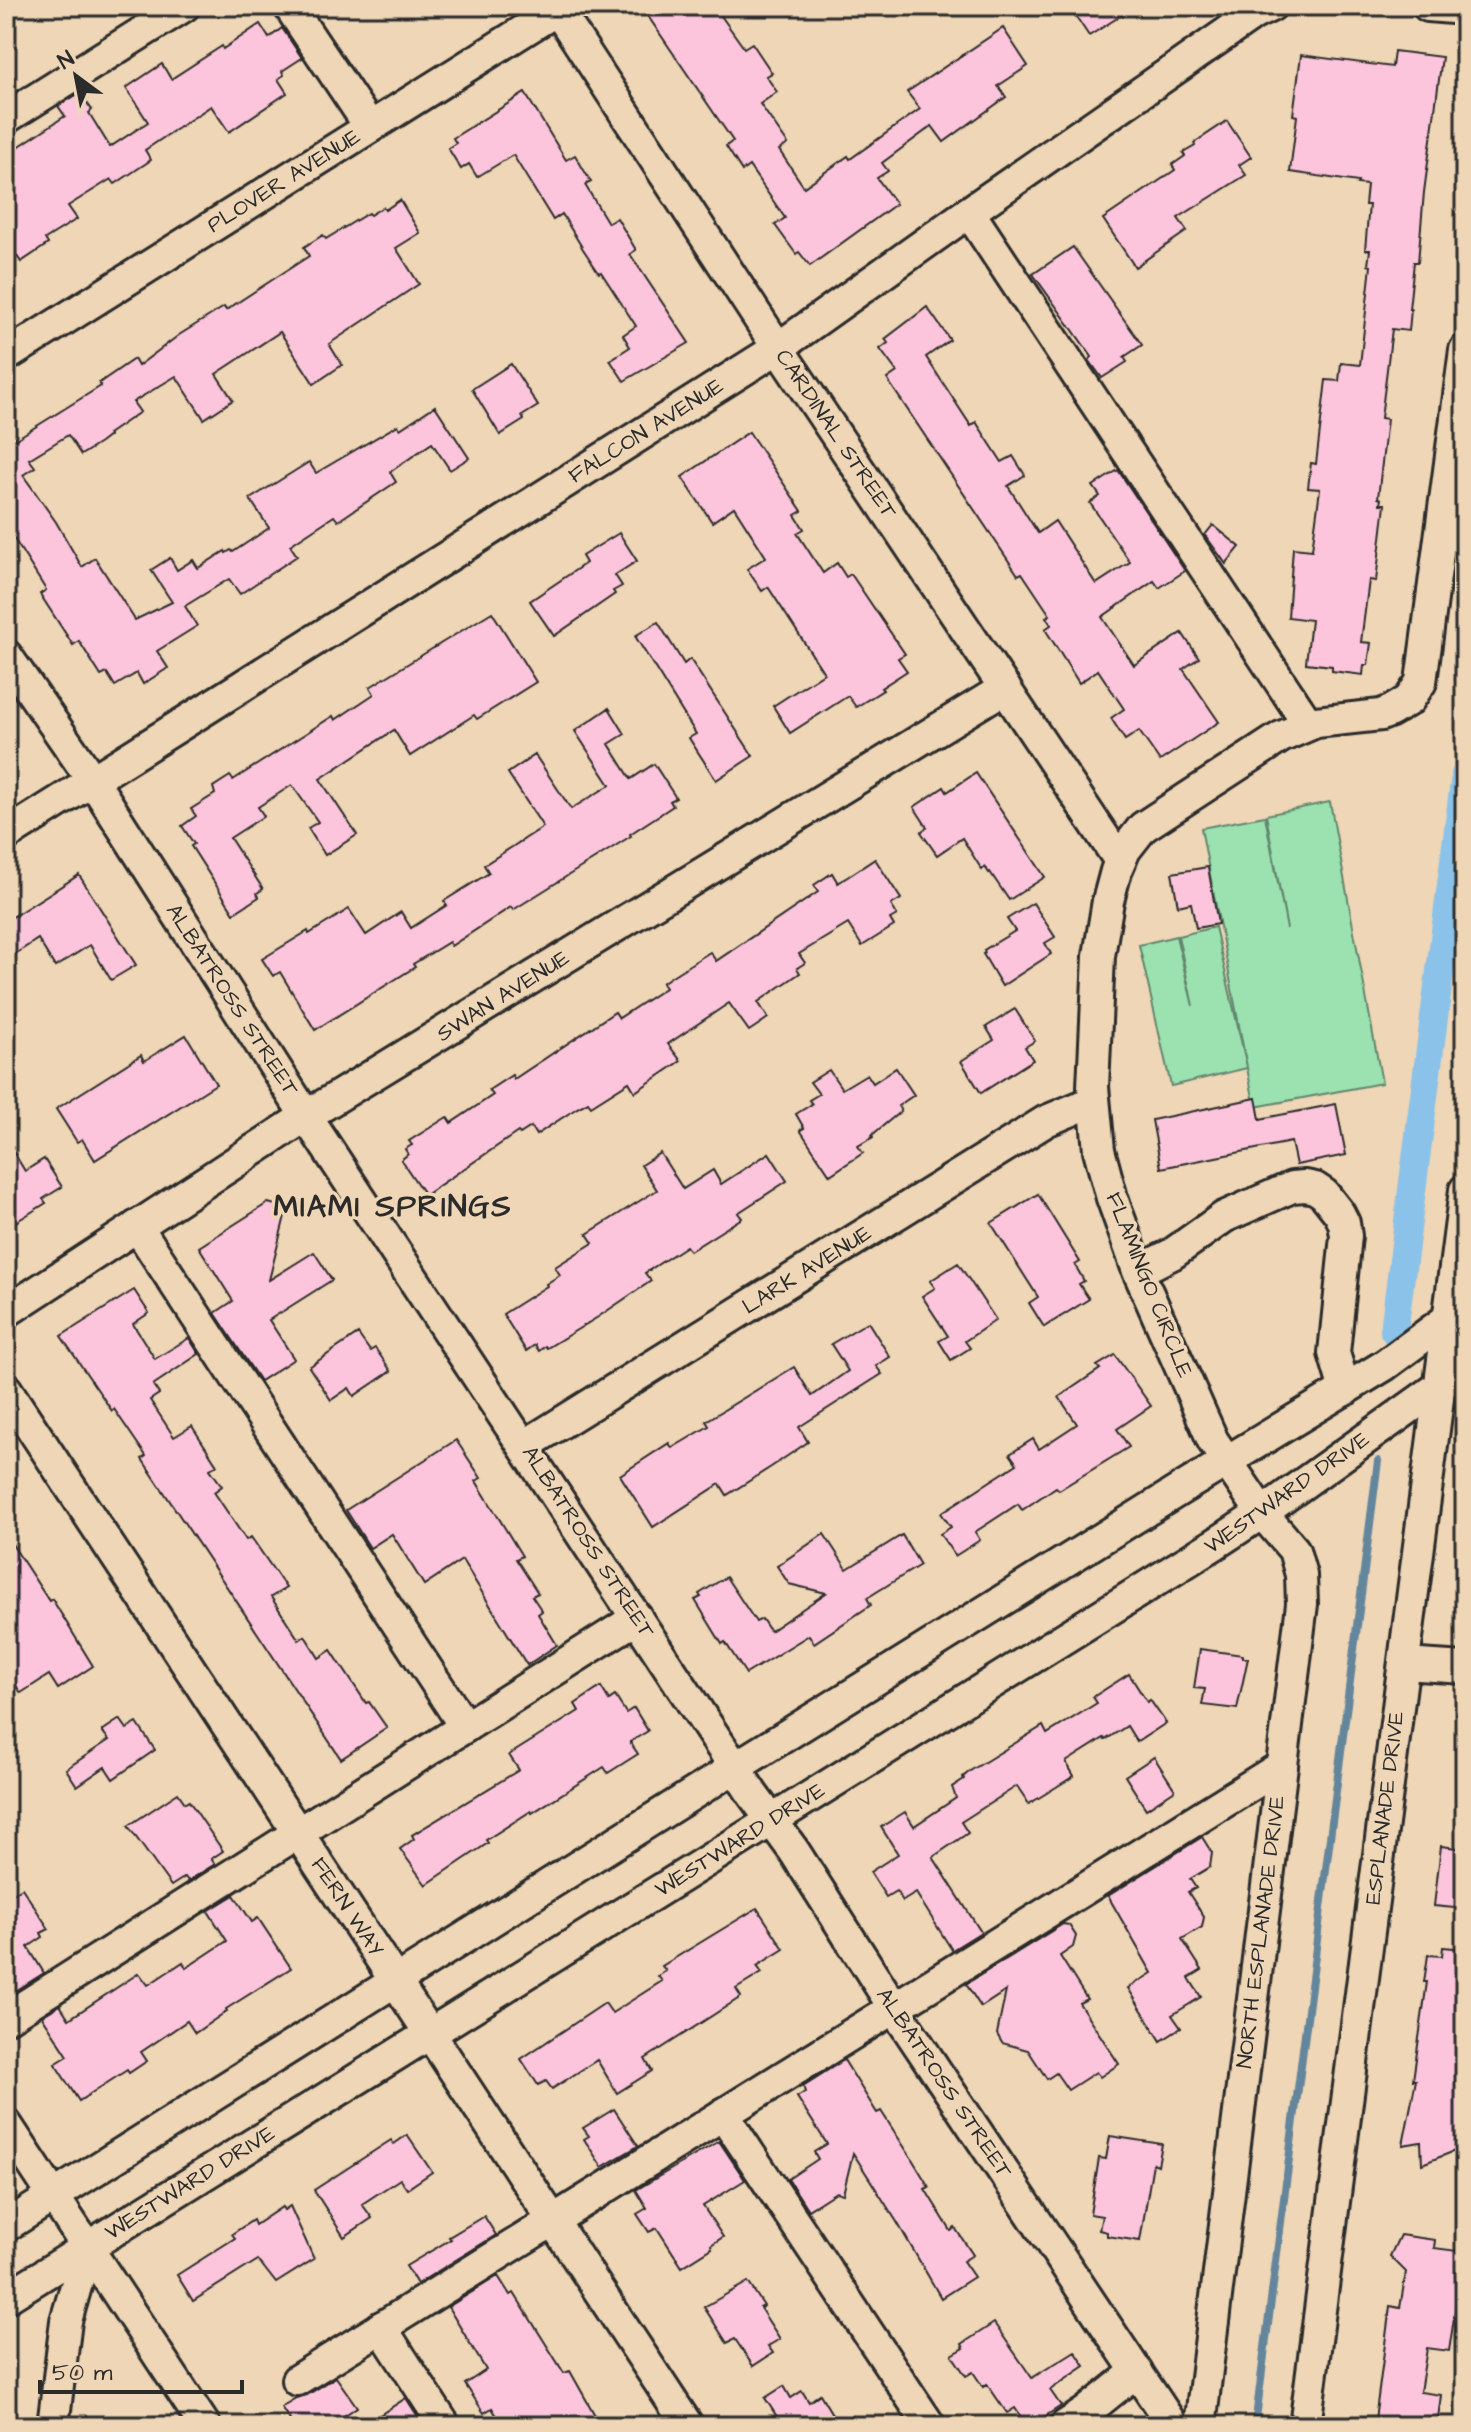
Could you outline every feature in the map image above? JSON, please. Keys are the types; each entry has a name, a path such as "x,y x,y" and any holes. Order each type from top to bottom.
{"street":[{"path":"6,118 184,6"},
{"path":"289,6 370,127"},
{"name":"FALCON AVENUE","path":"6,835 778,348 1254,14 1271,6"},
{"path":"1428,6 1465,9"},
{"name":"PLOVER AVENUE","path":"6,356 559,7"},
{"name":"CARDINAL STREET","path":"559,7 778,348 1120,861"},
{"path":"969,212 1308,724"},
{"name":"FLAMINGO CIRCLE","path":"1226,1462 1208,1429 1138,1271 1112,1198 1103,1162 1094,1101 1093,1055 1099,956 1112,884 1120,861 1143,827 1261,748 1308,724 1381,715 1401,705 1416,692 1421,682 1465,350"},
{"name":"ALBATROSS STREET","path":"6,655 93,781 306,1116 734,1768 794,1851 894,2008 1173,2426"},
{"name":"SWAN AVENUE","path":"6,1312 306,1116 1005,688"},
{"name":"LARK AVENUE","path":"524,1446 1046,1121 1094,1101"},
{"path":"1138,1271 1172,1254 1206,1228 1245,1207 1292,1187 1315,1188 1332,1203 1344,1223 1346,1236 1334,1353 1345,1390"},
{"name":"ESPLANADE DRIVE","path":"1305,2426 1439,1387 1456,1314 1465,1190"},
{"path":"137,1226 465,1727"},
{"path":"6,2226 734,1768 1385,1365 1456,1314"},
{"name":"WESTWARD DRIVE","path":"6,2298 1262,1513 1465,1368"},
{"name":"FERN WAY","path":"6,1389 688,2426"},
{"name":"NORTH ESPLANADE DRIVE","path":"1200,2426 1302,1604 1301,1575 1294,1550 1262,1513 1226,1462"},
{"path":"6,2018 637,1618"},
{"path":"1404,1664 1465,1668"},
{"path":"297,2380 1282,1766"},
{"path":"723,2114 930,2426"},
{"path":"6,2124 205,2426"},
{"path":"53,2426 66,2321 87,2248"},
{"path":"381,2327 445,2426"},
{"path":"1065,2426 1137,2371"}],"green space":[{"path":"1330,802 1382,1083 1255,1107 1247,1068 1171,1086 1139,945 1176,936 1193,1006 1178,936 1215,927 1247,1067 1201,828 1265,816 1287,929 1266,815"}],"building":[{"path":"641,6 714,6 744,48 752,43 772,73 766,76 777,92 760,104 788,144 779,150 804,187 848,156 850,159 920,109 907,92 1003,28 1028,66 998,86 1006,97 944,142 932,126 882,163 888,171 877,178 896,204 810,266 799,252 796,254 775,225 785,218 749,166 742,171 726,146 733,141"},
{"path":"1069,6 1136,6 1089,36"},
{"path":"260,24 269,38 282,28 302,58 282,71 284,75 278,79 287,93 229,132 211,106 145,150 151,160 115,184 111,179 68,206 77,219 45,239 48,244 21,262 6,240 6,155 65,116 58,106 80,93 110,147 148,122 126,88 162,64 171,79"},
{"path":"1394,51 1442,57 1418,262 1414,262 1409,331 1392,329 1381,418 1387,419 1378,498 1381,499 1380,504 1385,504 1376,581 1369,580 1361,642 1371,643 1368,665 1364,665 1363,675 1332,671 1332,666 1306,663 1311,620 1288,617 1293,548 1312,550 1320,489 1308,488 1311,463 1316,464 1326,380 1339,381 1341,363 1360,365 1371,266 1368,265 1370,250 1365,250 1369,205 1365,205 1367,185 1290,172 1301,55 1392,67"},
{"path":"525,93 566,160 575,155 591,182 585,185 608,223 617,218 636,250 630,254 689,343 624,381 610,360 630,347 623,335 636,326 562,214 553,220 513,155 477,177 469,164 461,169 448,148 456,143 453,138"},
{"path":"1227,121 1251,157 1239,165 1246,175 1178,218 1187,231 1135,267 1103,219 1175,170 1172,165 1185,156 1183,153"},
{"path":"400,200 420,233 396,248 419,284 329,344 342,365 314,384 280,332 216,374 233,400 204,419 176,376 133,402 140,412 100,443 81,455 68,435 29,459 35,467 23,475 56,522 82,567 95,558 135,620 172,602 151,570 170,558 177,570 193,560 198,568 225,551 233,552 269,528 250,499 309,462 316,473 398,425 400,429 435,406 469,458 450,470 432,443 390,472 396,482 338,521 334,516 290,545 297,556 240,594 229,579 185,606 197,626 157,651 168,668 143,684 137,673 115,686 107,673 101,676 79,641 73,645 40,594 46,590 6,526 6,424 16,439 101,386 99,383 134,359 138,366 179,335 224,307 226,310 309,256 304,247 323,235 326,239 368,213 370,215 383,207 385,210"},
{"path":"1073,247 1142,345 1124,357 1127,362 1102,378 1089,360 1092,357 1033,274"},
{"path":"927,307 950,340 926,357 971,426 976,422 1002,462 1013,456 1025,475 1008,486 1038,533 1055,521 1096,584 1130,562 1090,503 1100,496 1093,486 1118,470 1185,571 1159,588 1154,581 1102,617 1134,665 1182,633 1199,658 1183,669 1219,722 1160,761 1139,731 1125,740 1111,718 1124,709 1098,670 1079,683 1045,629 1051,625 1046,617 1050,615 1022,573 1018,575 887,379 897,372 880,349 888,343 885,339"},
{"path":"511,364 538,406 522,416 524,420 500,435 472,389"},
{"path":"749,432 802,511 795,515 804,529 797,533 823,573 837,563 846,577 851,574 905,654 898,658 907,671 881,688 883,690 856,707 848,696 790,733 773,706 824,673 768,587 762,591 747,569 766,557 734,507 712,522 682,477"},
{"path":"1213,525 1240,547 1226,564 1205,535"},
{"path":"619,533 637,561 615,575 622,586 554,636 530,601 586,563 582,556"},
{"path":"492,612 536,682 477,719 474,715 410,756 394,730 320,779 357,835 325,855 308,828 318,822 292,785 258,807 264,816 230,838 263,889 257,893 259,897 234,913 191,846 194,844 182,826 196,816 191,809 215,794 213,787 230,776 233,780 333,716 335,720 374,694 370,687"},
{"path":"658,622 684,664 690,659 753,756 716,780 689,738 696,734 635,636"},
{"path":"609,708 625,734 609,744 631,779 654,764 676,798 670,801 673,806 513,910 511,907 451,946 449,942 413,964 415,967 315,1030 280,972 273,976 262,959 349,909 366,935 401,912 411,928 447,905 444,901 489,873 484,865 543,827 508,773 535,755 571,809 610,785 575,731"},
{"path":"976,773 1045,877 1009,900 990,872 985,867 982,870 962,838 937,855 921,832 927,827 914,807 944,787 947,792"},
{"path":"875,859 901,899 891,905 897,915 890,919 894,926 862,946 848,924 799,954 805,963 797,968 800,973 758,1002 768,1018 749,1031 729,1003 668,1044 681,1061 635,1092 629,1082 591,1106 588,1102 577,1108 536,1135 531,1127 520,1134 518,1132 425,1195 401,1160 408,1154 405,1149 412,1145 409,1141 447,1117 451,1123 493,1095 489,1090 512,1075 514,1079 615,1012 619,1018 665,988 662,983 710,952 716,961 818,892 814,885 832,873 838,883"},
{"path":"1208,867 1218,924 1196,928 1191,903 1178,906 1172,873"},
{"path":"79,875 136,965 111,980 90,945 55,967 38,939 6,960 6,921"},
{"path":"1033,903 1055,937 1045,943 1051,954 1002,986 983,954 984,950 1015,931 1007,919"},
{"path":"1015,1009 1035,1041 1025,1047 1033,1060 981,1093 961,1061 994,1040 986,1027"},
{"path":"186,1035 216,1084 95,1160 82,1139 77,1142 56,1109 141,1055 144,1061"},
{"path":"896,1068 914,1095 898,1106 901,1111 873,1137 858,1146 863,1153 830,1175 800,1130 804,1128 796,1114 812,1104 809,1100 819,1094 810,1082 829,1070 842,1089 867,1074 873,1083"},
{"path":"1256,1098 1260,1119 1336,1104 1346,1155 1296,1165 1291,1142 1161,1168 1152,1120"},
{"path":"6,1140 25,1171 44,1159 62,1187 43,1199 46,1203 6,1228"},
{"path":"660,1153 683,1189 713,1170 721,1184 769,1153 787,1181 738,1213 742,1218 690,1251 686,1246 645,1273 651,1281 598,1317 547,1348 545,1346 539,1351 535,1345 526,1351 503,1314 560,1275 555,1267 593,1243 587,1234 657,1190 641,1165"},
{"path":"1038,1194 1080,1262 1075,1265 1084,1281 1079,1284 1089,1299 1044,1327 1029,1303 1038,1297 991,1223"},
{"path":"268,1203 279,1206 285,1216 269,1280 314,1252 332,1280 269,1320 294,1359 260,1381 215,1313 233,1301 199,1247"},
{"path":"958,1263 996,1320 965,1341 970,1348 951,1360 939,1341 948,1336 922,1296 935,1288 930,1281"},
{"path":"134,1290 149,1313 133,1324 155,1359 189,1338 199,1354 153,1385 159,1394 150,1400 174,1437 192,1426 217,1465 210,1469 222,1486 214,1492 246,1540 251,1537 286,1588 271,1597 299,1640 305,1636 319,1658 331,1650 366,1703 369,1702 387,1728 341,1759 142,1459 146,1456 61,1336"},
{"path":"868,1322 890,1357 876,1366 882,1374 799,1427 808,1442 771,1467 727,1495 720,1484 653,1527 620,1475 669,1443 672,1448 709,1426 706,1421 794,1367 812,1396 848,1371 831,1344"},
{"path":"358,1334 370,1351 375,1348 391,1371 354,1396 349,1388 331,1400 309,1367"},
{"path":"1115,1355 1151,1406 1117,1429 1129,1447 1059,1490 1056,1487 1022,1510 1018,1504 975,1532 980,1540 955,1556 940,1534 951,1527 941,1513 1017,1464 1010,1454 1033,1439 1039,1449 1077,1424 1059,1397"},
{"path":"456,1440 481,1478 476,1481 522,1556 516,1559 538,1593 532,1596 542,1611 538,1614 557,1645 527,1665 462,1560 424,1585 392,1534 370,1548 346,1510"},
{"path":"824,1534 847,1569 902,1535 920,1565 867,1598 871,1605 814,1643 809,1635 746,1674 725,1642 722,1644 695,1600 701,1597 699,1594 726,1577 756,1622 762,1619 770,1631 826,1593 789,1584 777,1566"},
{"path":"6,1535 49,1601 52,1599 93,1666 58,1689 49,1675 21,1693 6,1671"},
{"path":"1200,1649 1248,1658 1237,1709 1202,1705 1205,1689 1194,1688"},
{"path":"1129,1674 1147,1702 1150,1700 1166,1723 1137,1742 1127,1726 1104,1738 1066,1762 1074,1776 1029,1804 1017,1786 961,1822 968,1833 933,1857 981,1932 952,1950 916,1893 903,1901 896,1891 886,1897 870,1872 898,1854 881,1827 905,1812 914,1826 956,1798 952,1787 970,1771 1043,1726 1047,1734 1097,1703 1093,1697"},
{"path":"601,1687 609,1700 615,1696 626,1713 634,1708 648,1731 630,1742 638,1754 608,1773 604,1767 531,1811 426,1885 400,1849 414,1839 412,1835 519,1770 509,1755 579,1711 575,1704"},
{"path":"120,1719 127,1729 137,1723 155,1750 113,1779 105,1767 77,1786 66,1769 109,1740 102,1731"},
{"path":"1154,1757 1175,1790 1146,1809 1125,1776"},
{"path":"178,1793 185,1803 189,1801 223,1851 211,1859 215,1864 188,1881 185,1877 171,1886 128,1826"},
{"path":"1202,1837 1212,1853 1210,1867 1190,1879 1196,1888 1188,1892 1204,1917 1202,1927 1182,1939 1202,1970 1189,1978 1201,1997 1172,2015 1181,2028 1161,2041 1128,1988 1152,1973 1108,1896"},
{"path":"1441,1846 1465,1849 1465,1909 1434,1906"},
{"path":"22,1888 49,1929 28,1947 44,1973 6,1997 6,1898"},
{"path":"234,1895 252,1922 258,1918 291,1968 226,2009 195,2033 187,2021 141,2052 147,2061 79,2101 55,2064 68,2056 42,2016 60,2005 69,2019 139,1973 148,1985 183,1962 186,1968 227,1941 208,1911"},
{"path":"757,1908 784,1949 757,1966 762,1973 736,1989 741,1997 645,2059 652,2071 617,2093 597,2060 552,2089 546,2081 538,2085 521,2059 605,2003 612,2013 662,1981 658,1976 666,1971 662,1966"},
{"path":"1063,1924 1069,1925 1076,1936 1073,1947 1060,1956 1087,1999 1079,2003 1119,2064 1100,2077 1096,2072 1068,2090 1056,2073 1047,2079 1028,2050 1002,2043 997,2034 1006,1991 981,2007 966,1984"},
{"path":"1443,1947 1465,1949 1465,2147 1422,2164 1421,2142 1403,2145 1416,2080 1413,2080 1428,1955 1442,1956"},
{"path":"844,2060 877,2113 881,2111 912,2159 929,2187 925,2189 951,2231 955,2228 973,2255 963,2261 974,2277 941,2298 853,2153 843,2194 836,2192 808,2210 788,2179 818,2159 814,2152 827,2144 797,2097 805,2092 803,2086"},
{"path":"614,2109 638,2146 602,2167 584,2139 589,2136 583,2128"},
{"path":"407,2135 432,2172 407,2189 400,2179 362,2204 372,2218 344,2237 314,2190 391,2140 394,2144"},
{"path":"1110,2136 1162,2144 1158,2165 1153,2163 1140,2241 1107,2236 1107,2232 1099,2230 1102,2216 1090,2214 1099,2158 1106,2159"},
{"path":"719,2141 745,2180 703,2206 723,2237 682,2267 657,2228 649,2232 637,2214 647,2208 636,2190"},
{"path":"290,2206 314,2259 276,2283 258,2260 193,2301 177,2275 235,2238 232,2234 253,2220 255,2225 282,2207 284,2210"},
{"path":"484,2216 496,2235 417,2284 406,2266"},
{"path":"1400,2235 1435,2240 1434,2248 1465,2252 1462,2293 1458,2292 1449,2351 1427,2348 1420,2392 1441,2395 1437,2426 1381,2426 1381,2421 1375,2420 1390,2306 1400,2308 1406,2272 1390,2256"},
{"path":"498,2276 510,2295 514,2293 564,2373 570,2371 601,2426 522,2426 517,2418 503,2426 492,2408 484,2413 465,2384 486,2370 448,2307"},
{"path":"748,2282 780,2339 768,2346 773,2353 753,2366 735,2339 727,2343 704,2307"},
{"path":"994,2323 1032,2378 1075,2351 1085,2366 1050,2390 1061,2406 1030,2426 1015,2408 1007,2413 987,2384 983,2387 973,2372 966,2376 952,2355 964,2348 962,2344"},
{"path":"336,2377 357,2407 329,2426 294,2426 281,2407"},
{"path":"784,2386 791,2398 802,2391 809,2402 820,2394 839,2426 783,2426 765,2398"},
{"path":"406,2398 424,2426 363,2426"}],"waterway":[{"path":"1394,1331 1465,775"},
{"path":"1255,2426 1378,1461"}],"district":[{"name":"MIAMI SPRINGS","path":"393,1207"}]}
